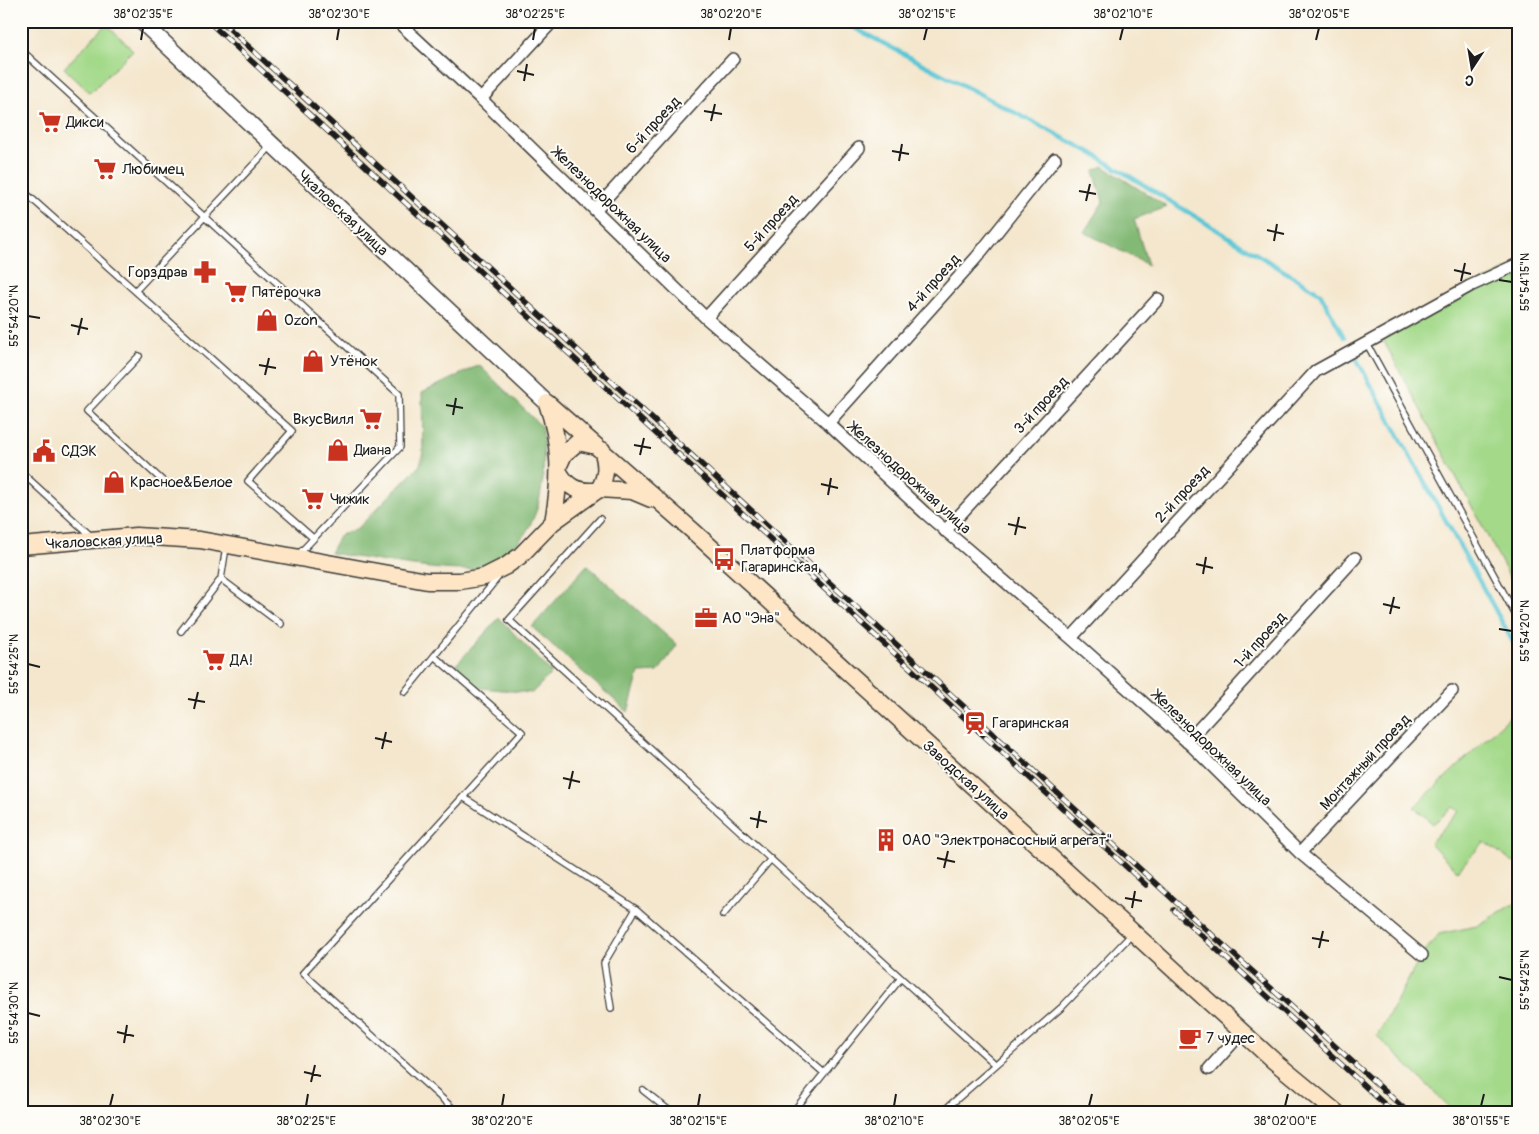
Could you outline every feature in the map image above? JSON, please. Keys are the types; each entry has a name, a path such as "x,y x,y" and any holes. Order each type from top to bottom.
{"main road":[{"name":"Заводская улица","path":"547,403 664,505 1242,1032 1337,1113"},
{"path":"547,403 556,432 559,469 553,522"},
{"path":"597,490 606,472 606,462 600,449 588,443 578,442 564,454 559,469 564,482 570,487 581,492 597,490 632,491 664,505"},
{"name":"Чкаловская улица","path":"21,546 151,536 226,544 427,581 460,581 484,577 506,566 520,556 553,522 597,490"}],"street":[{"name":"Чкаловская улица","path":"141,21 547,403"},
{"name":"Железнодорожная улица","path":"397,21 481,99 706,318 828,423 945,531 1187,742 1300,853 1422,955"},
{"path":"481,99 553,21"},
{"name":"6-й проезд","path":"595,210 733,60"},
{"name":"5-й проезд","path":"706,318 859,148"},
{"name":"4-й проезд","path":"828,423 976,258 1055,159"},
{"name":"2-й проезд","path":"1070,638 1316,371 1470,286 1518,264"},
{"name":"3-й проезд","path":"945,531 1158,299"},
{"name":"1-й проезд","path":"1187,742 1354,558"},
{"name":"Монтажный проезд","path":"1300,853 1452,692"},
{"path":"1209,1069 1242,1032"}],"lane":[{"path":"21,50 399,394 400,447 296,557"},
{"path":"21,66 29,57"},
{"path":"136,290 272,146"},
{"path":"21,189 292,431 248,481 313,538"},
{"path":"1366,342 1518,618"},
{"path":"139,356 87,411 167,485"},
{"path":"21,472 93,539"},
{"path":"600,519 509,620 996,1064"},
{"path":"181,631 221,579 226,544"},
{"path":"405,692 506,566"},
{"path":"221,579 281,624"},
{"path":"434,656 522,732 303,973 458,1113"},
{"path":"463,797 636,909 824,1073"},
{"path":"723,915 771,859"},
{"path":"611,1008 604,963 636,909"},
{"path":"941,1113 1062,1007 1133,933"},
{"path":"792,1113 900,978"},
{"path":"643,1090 672,1113"}],"green space":[{"path":"106,24 133,50 90,93 64,68"},
{"path":"1103,166 1167,207 1134,219 1148,265 1084,232 1103,202 1094,171"},
{"path":"1518,264 1518,593 1380,334"},
{"path":"479,365 542,427 544,461 540,496 536,512 520,541 494,565 474,569 434,568 330,553 339,536 358,528 420,465 423,454 422,393"},
{"path":"587,565 677,645 658,672 639,673 628,712 532,627"},
{"path":"499,618 552,673 532,693 472,687 453,668"},
{"path":"1518,709 1518,865 1484,842 1457,871 1430,843 1459,811 1453,807 1433,824 1414,807"},
{"path":"1518,901 1518,1113 1456,1113 1377,1036 1422,955 1439,934 1477,926"}],"waterway":[{"path":"841,21 1090,152 1320,293 1344,337"},
{"path":"1356,358 1518,651"}],"railway":[{"path":"208,21 1146,885"},
{"path":"221,21 1178,904 1409,1113"},
{"path":"1174,910 1394,1113"}],"place":[{"name":"Дикси","path":"50,122"},
{"name":"Любимец","path":"105,169"},
{"name":"Горздрав","path":"205,272"},
{"name":"Пятёрочка","path":"236,292"},
{"name":"Ozon","path":"267,320"},
{"name":"Утёнок","path":"313,361"},
{"name":"ВкусВилл","path":"371,419"},
{"name":"Диана","path":"338,450"},
{"name":"СДЭК","path":"44,451"},
{"name":"Красное&Белое","path":"114,482"},
{"name":"Чижик","path":"313,499"},
{"name":"Платформа Гагаринская","path":"724,559"},
{"name":"АО \"Эна\"","path":"706,618"},
{"name":"ДА!","path":"214,660"},
{"name":"Гагаринская","path":"975,723"},
{"name":"ОАО \"Электронасосный агрегат\"","path":"886,840"},
{"name":"7 чудес","path":"1190,1038"}]}
